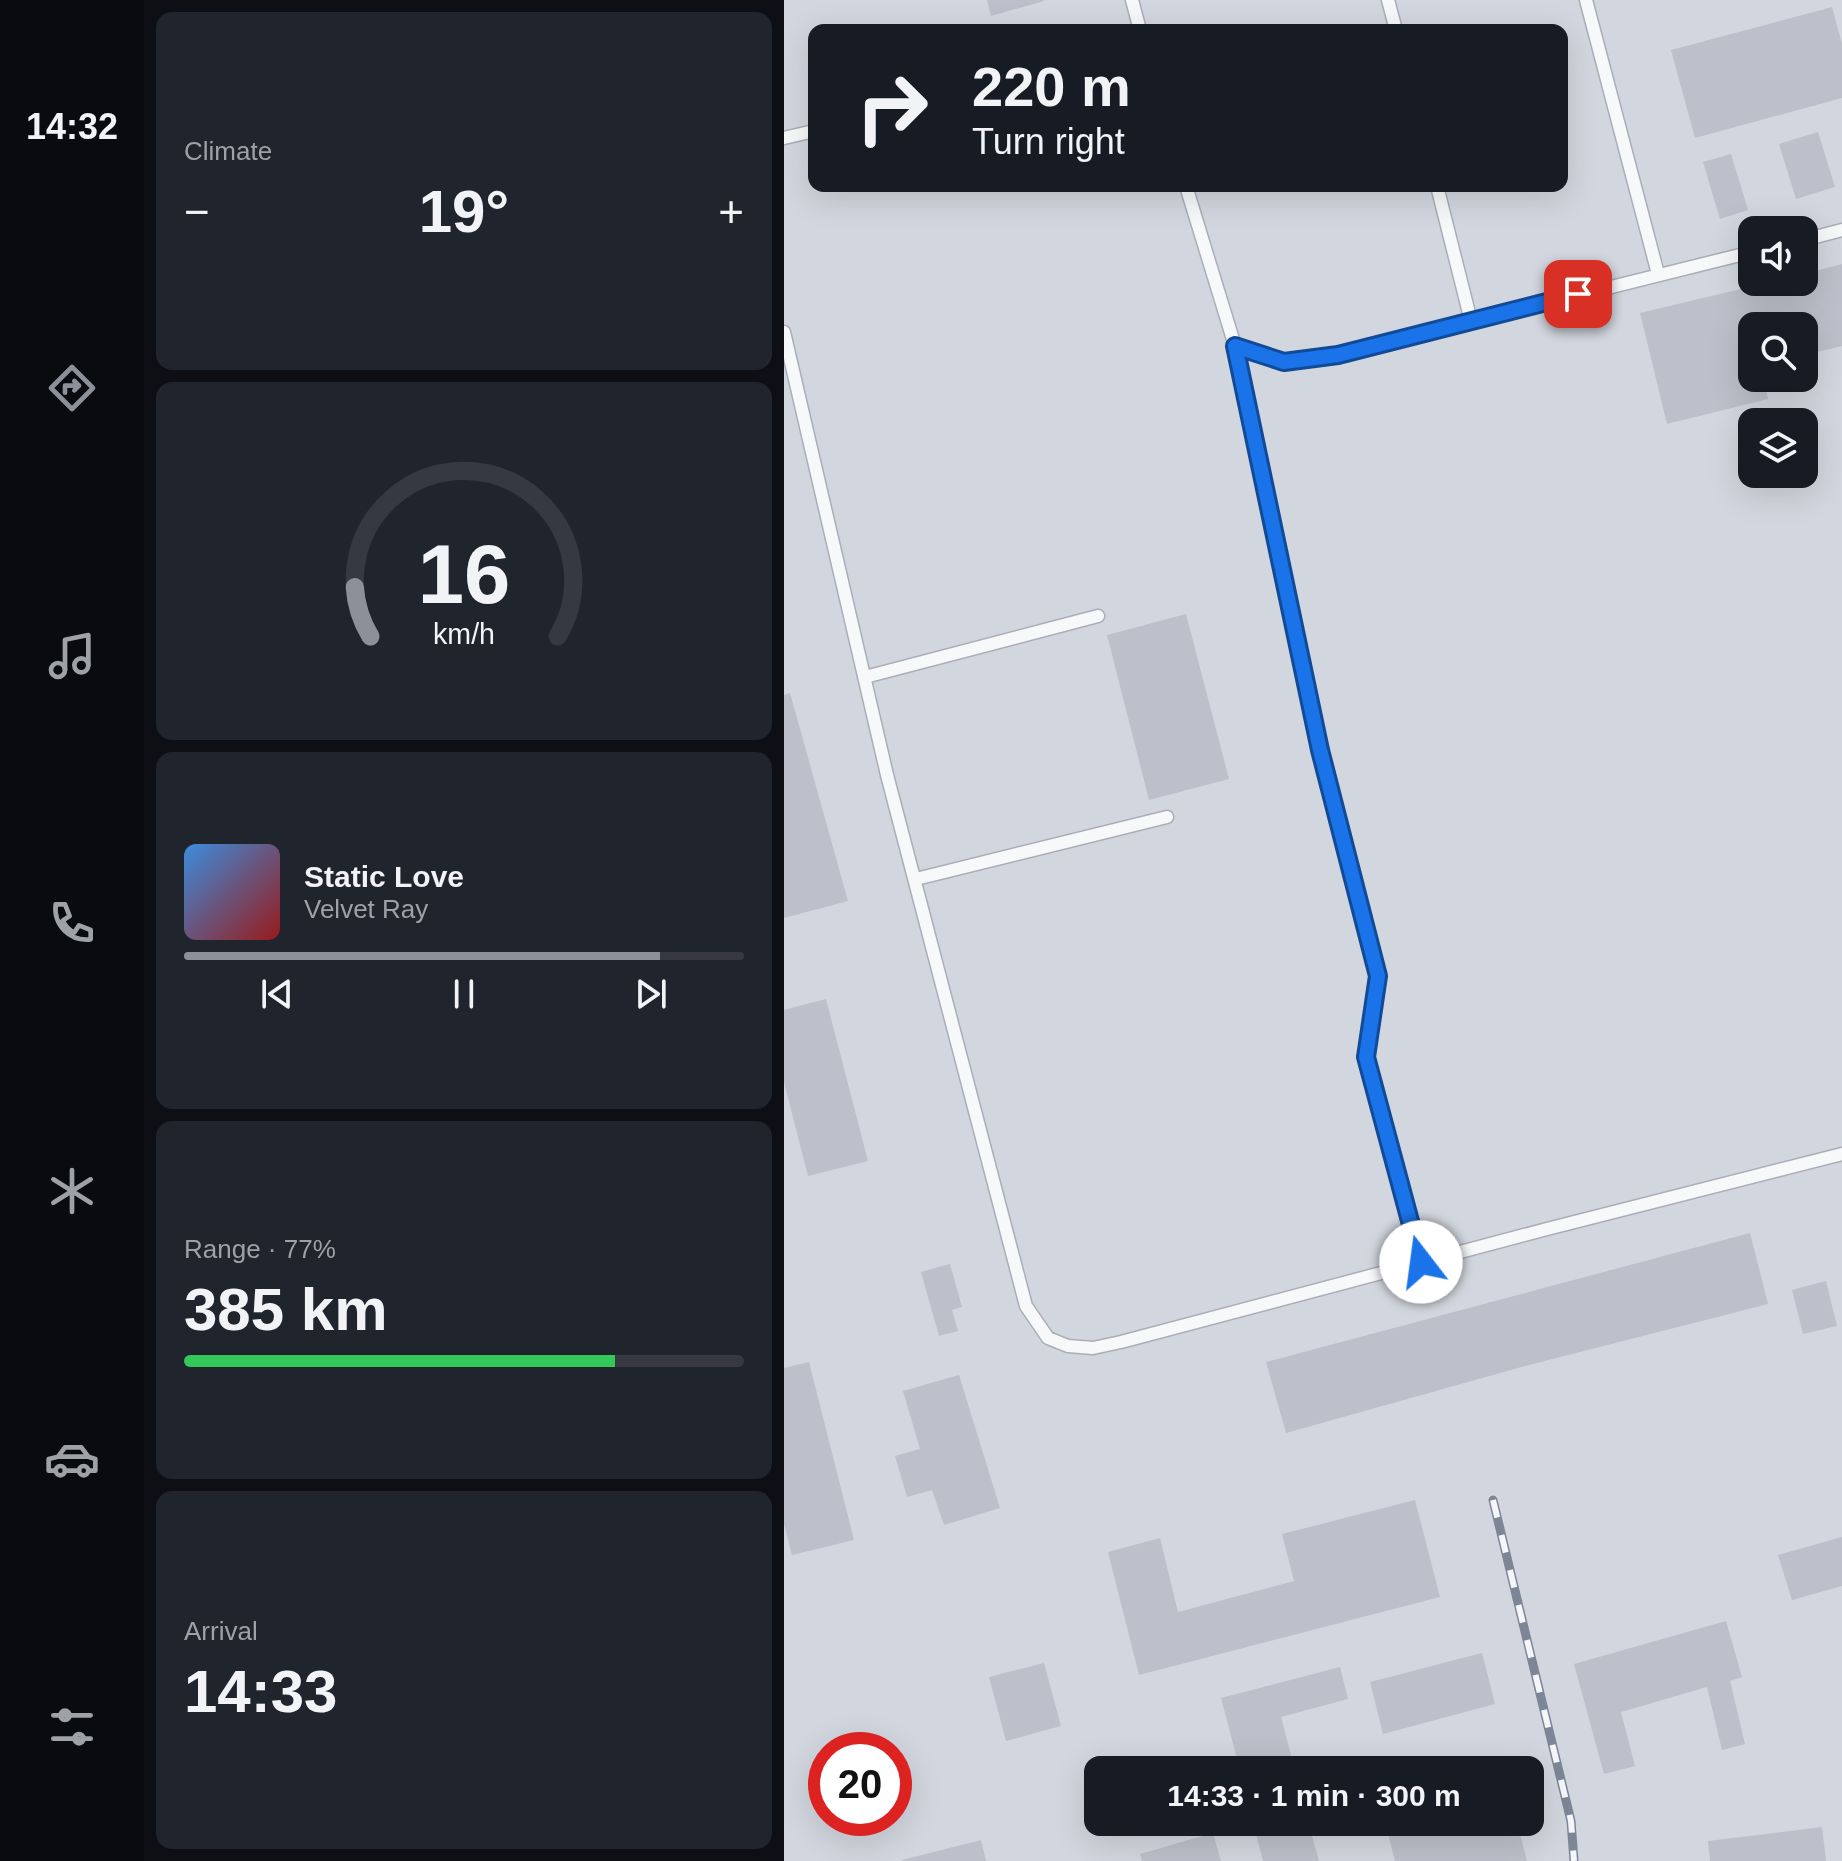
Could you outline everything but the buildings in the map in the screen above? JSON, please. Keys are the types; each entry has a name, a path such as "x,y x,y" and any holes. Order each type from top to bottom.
{"lane":[{"path":"1132,0 1138,24"},
{"path":"1388,0 1394,24"},
{"path":"1586,0 1658,274"},
{"path":"784,138 808,132"},
{"path":"1188,192 1235,346 1320,750 1378,976 1366,1057 1421,1262"},
{"path":"1439,192 1471,321"},
{"path":"1818,236 1842,230"},
{"path":"1235,346 1284,362 1338,355 1738,255"},
{"path":"784,332 887,775 1026,1306 1048,1338 1068,1346 1093,1348 1842,1154"},
{"path":"865,677 1098,616"},
{"path":"916,879 1167,817"}],"shaded area":[{"path":"784,0 1842,0 1842,1861 784,1861"}],"railway":[{"path":"1493,1500 1571,1821 1574,1861"}],"route":[{"path":"1421,1262 1366,1057 1378,976 1320,750 1235,346 1284,362 1338,355 1578,294"}]}
